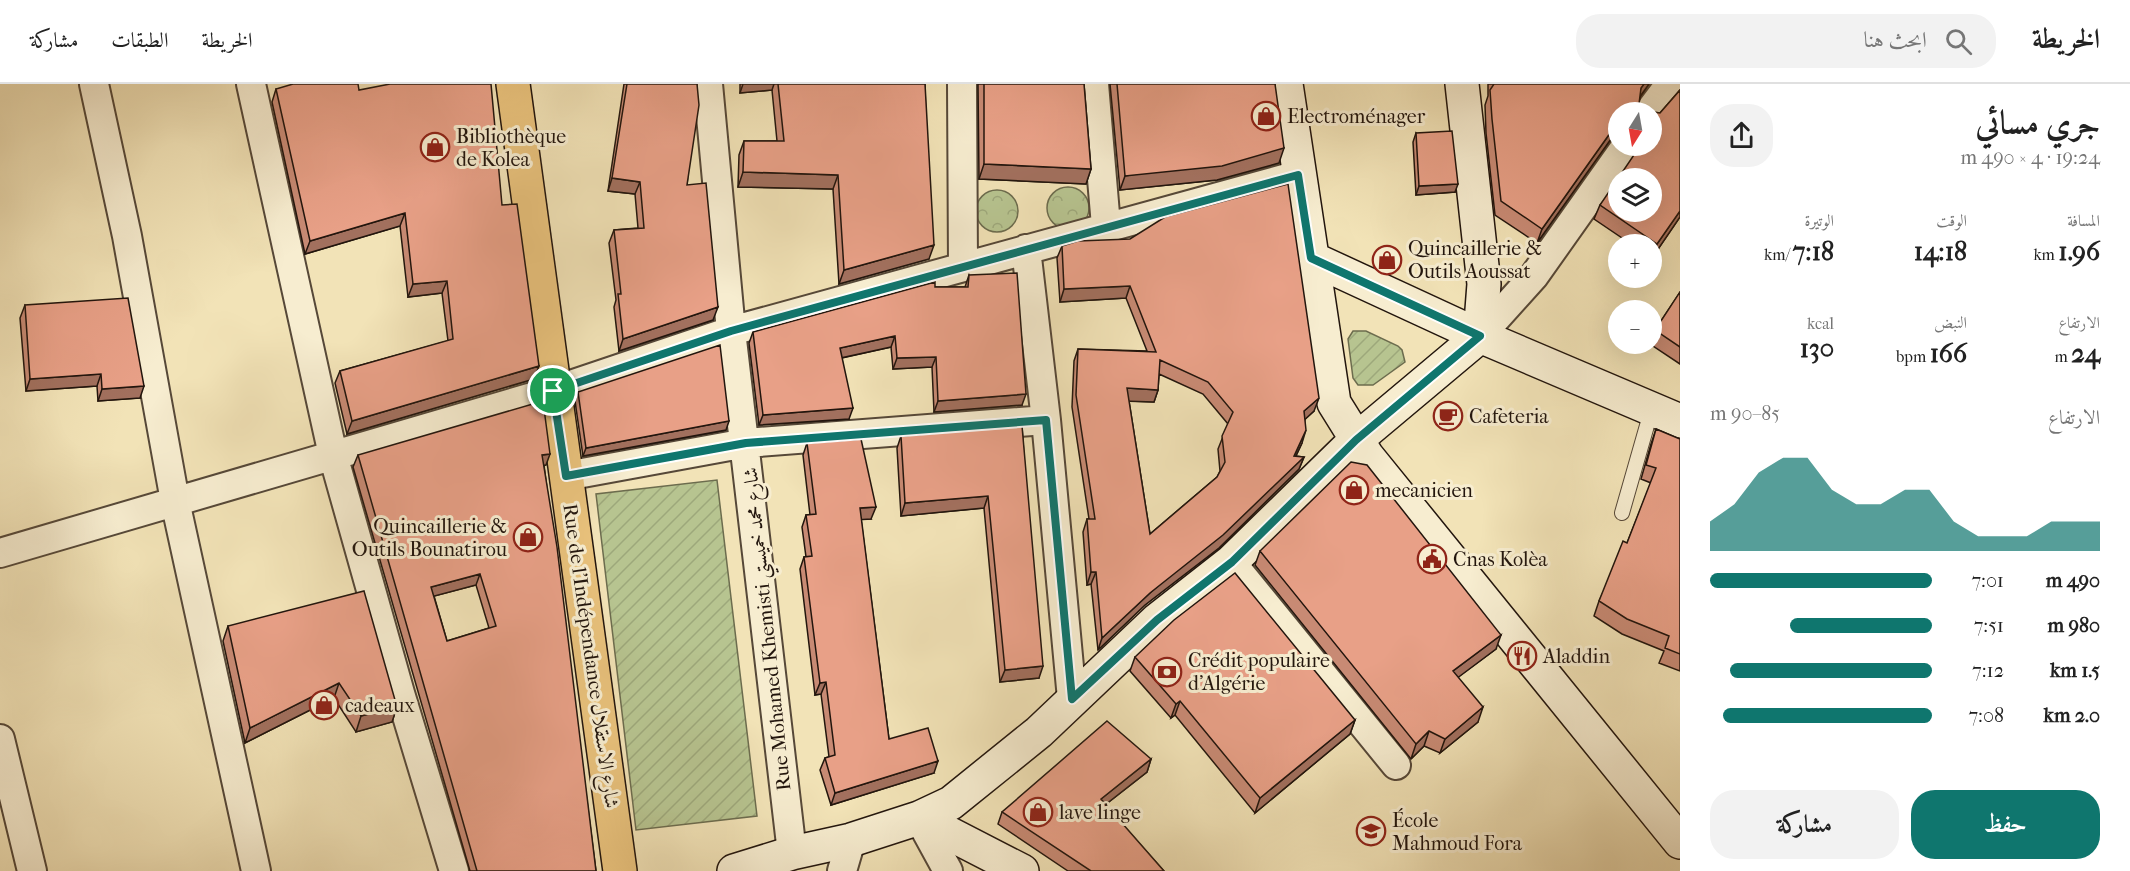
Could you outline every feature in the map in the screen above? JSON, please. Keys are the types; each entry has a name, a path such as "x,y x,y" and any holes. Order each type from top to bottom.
{"main road":[{"name":"Rue de l'Indépendance شارع الاستقلال","path":"513,84 620,871"},
{"path":"1286,84 1334,403 1356,440 1680,842"},
{"path":"734,871 792,853 851,840 919,818 951,804 1039,732 1157,620 1232,562 1356,440 1480,336 1484,284 1462,84"},
{"path":"1311,258 1480,336 1666,415"},
{"path":"919,818 1022,871"}],"street":[{"path":"94,84 127,236 175,501 256,871"},
{"path":"251,84 333,455 400,693 454,871"},
{"name":"Rue Mohamed Khemisti شارع محمد خميستي","path":"708,84 731,331 746,443 792,853"},
{"path":"962,84 963,267"},
{"path":"1094,84 1106,226"},
{"path":"1656,102 1670,84"},
{"path":"1480,336 1534,276 1619,156"},
{"path":"0,553 553,391 731,331 1298,175"},
{"path":"1026,249 1046,420 1072,699"},
{"path":"566,476 746,443 1046,420"},
{"path":"1232,562 1396,765"},
{"path":"0,739 32,871"},
{"path":"919,818 948,871"},
{"path":"842,871 851,840"}],"lane":[{"path":"1622,513 1666,415"}],"green space":[{"path":"1068,187 1083,193 1089,208 1083,223 1068,229 1053,223 1047,208 1053,193"},
{"path":"997,190 1005,191 1012,196 1017,203 1017,219 1012,226 1005,231 997,232 989,231 982,226 977,219 976,211 977,203 982,196 989,191"},
{"path":"1353,331 1366,331 1398,346 1402,350 1405,362 1373,385 1358,385 1353,378 1348,339"},
{"path":"717,480 757,816 636,830 596,494"}],"building":[{"path":"293,84 358,84 359,90 390,84 491,84 502,205 517,204 539,366 352,421 340,371 453,339 447,281 413,284 405,213 310,241 276,89"},
{"path":"627,84 697,84 699,105 687,185 706,183 718,307 623,339 614,230 644,228 640,182 612,178"},
{"path":"778,84 925,84 934,245 844,270 838,175 743,172 744,141 784,141"},
{"path":"984,84 1084,84 1091,169 984,164"},
{"path":"1117,84 1275,84 1284,148 1222,166 1125,176"},
{"path":"1494,84 1644,84 1641,88 1639,102 1608,102 1608,136 1542,229 1501,201 1490,90"},
{"path":"1680,90 1680,211 1662,237 1662,234 1642,234 1625,222 1662,222 1662,168 1625,168 1633,156 1662,156 1662,111"},
{"path":"1452,131 1458,184 1419,186 1416,133"},
{"path":"1288,184 1319,398 1304,411 1306,430 1294,456 1304,457 1223,535 1150,593 1102,638 1096,572 1091,572 1087,519 1095,519 1076,395 1078,349 1156,352 1130,286 1064,289 1062,246 1078,241 1130,239 1165,217","holes":["1160,360 1208,382 1233,412 1222,436 1225,462 1217,477 1150,534 1127,388 1158,390"]},
{"path":"1608,193 1608,210 1600,205"},
{"path":"1017,273 1026,394 938,401 936,357 897,358 895,336 840,348 853,408 763,415 753,332 935,282 935,287 968,287 969,275"},
{"path":"1680,292 1680,347 1662,335 1662,319"},
{"path":"128,298 144,386 102,389 101,374 30,379 25,305"},
{"path":"720,345 729,421 586,448 578,392"},
{"path":"543,401 550,454 542,455 557,547 596,871 477,871 358,455","holes":["480,574 496,626 447,641 431,587"]},
{"path":"1022,426 1043,666 1005,670 988,496 905,503 901,436"},
{"path":"1656,429 1680,439 1680,654 1665,648 1669,636 1627,619 1599,601 1623,541 1627,543 1656,468 1646,465"},
{"path":"861,439 876,507 860,508 889,739 928,728 938,761 835,793 825,758 835,755 826,682 820,683 804,557 812,556 806,515 816,514 807,443"},
{"path":"1351,462 1367,465 1501,635 1453,671 1483,707 1445,739 1429,731 1416,744 1260,551"},
{"path":"1235,573 1355,720 1260,798 1180,701 1176,704 1135,657 1174,620"},
{"path":"364,591 397,707 361,716 339,683 250,728 228,626"},
{"path":"1107,721 1151,759 1101,799 1164,871 1091,871 1002,812"}],"place":[{"name":"Electroménager","path":"1266,116"},
{"name":"Bibliothèque de Kolea","path":"435,147"},
{"name":"Quincaillerie & Outils Aoussat","path":"1387,260"},
{"name":"Cafeteria","path":"1448,416"},
{"name":"mecanicien","path":"1354,490"},
{"name":"Quincaillerie & Outils Bounatirou","path":"528,537"},
{"name":"Cnas Kolèa","path":"1432,559"},
{"name":"Aladdin","path":"1522,656"},
{"name":"Crédit populaire d'Algérie","path":"1167,672"},
{"name":"cadeaux","path":"324,705"},
{"name":"lave linge","path":"1038,812"},
{"name":"École Mahmoud Fora","path":"1371,831"}],"route":[{"path":"1298,175 1311,258 1480,336 1356,440 1232,562 1157,620 1072,699 1046,420 746,443 566,476 553,391 731,331 1298,175"}]}
